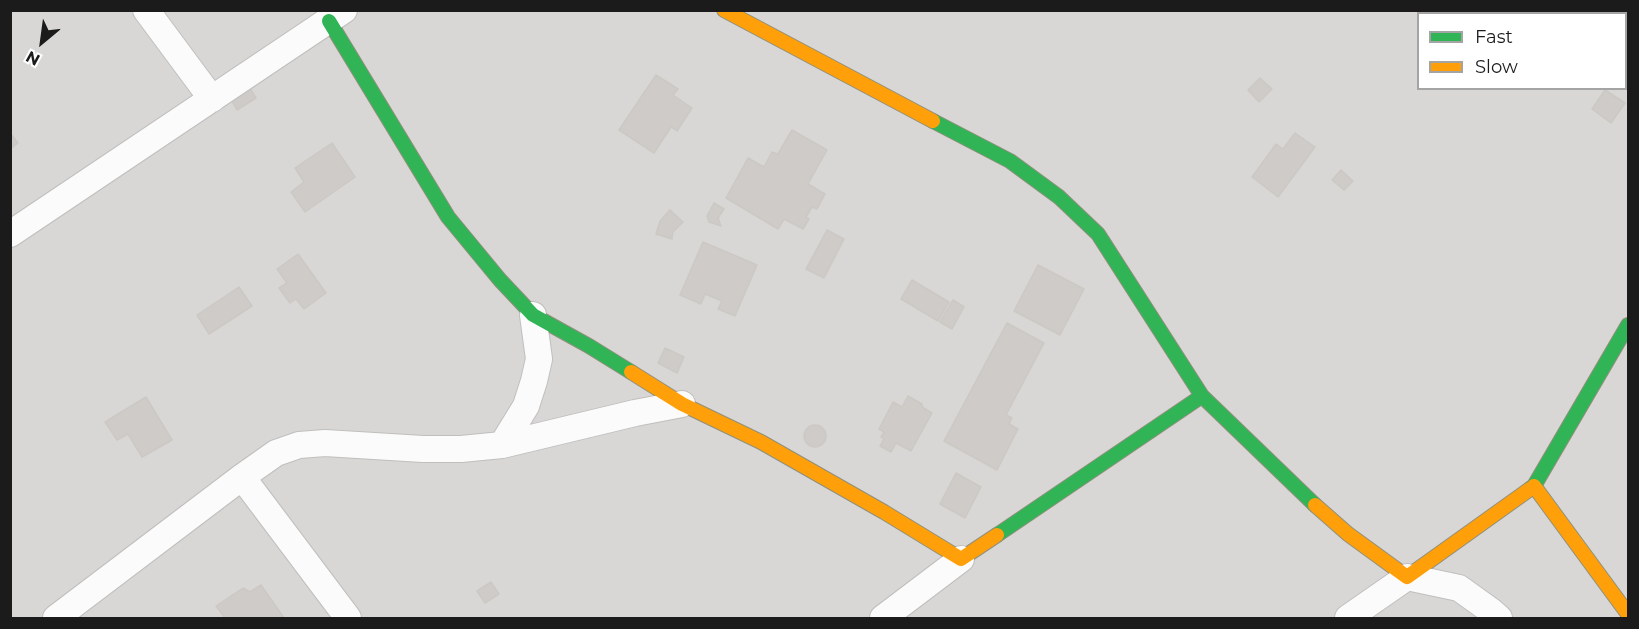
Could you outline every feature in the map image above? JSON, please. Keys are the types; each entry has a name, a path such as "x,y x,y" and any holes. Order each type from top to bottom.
{"street":[{"path":"146,10 212,99"},
{"path":"724,10 1010,161 1059,197 1098,234 1202,396 1314,504 1348,534 1407,578 1459,588 1499,618"},
{"path":"10,234 337,16 448,218 533,315 589,346 682,404 761,442 961,559"},
{"path":"502,445 526,406 534,381 539,359 533,315"},
{"path":"1348,618 1534,486 1629,325"},
{"path":"883,618 961,559 1202,396"},
{"path":"56,618 276,453 298,446 326,443 423,449 461,449 502,445 634,413 682,404"},
{"path":"242,477 348,618"},
{"path":"1534,486 1629,614"}],"shaded area":[{"path":"10,11 1628,11 1628,618 11,618"}],"building":[{"path":"656,75 678,89 673,95 692,108 677,131 671,127 654,153 619,130"},
{"path":"1260,78 1272,89 1259,102 1248,90"},
{"path":"246,82 256,98 237,110 228,94"},
{"path":"1605,90 1625,103 1611,123 1592,109"},
{"path":"792,130 827,150 808,184 825,194 817,209 812,207 803,229 784,219 778,229 726,198 748,158 764,167 772,152 778,154"},
{"path":"10,133 18,143 10,149"},
{"path":"1295,133 1315,147 1278,197 1252,177 1276,144 1283,149"},
{"path":"332,143 355,177 305,212 291,192 304,182 295,168"},
{"path":"1341,170 1353,181 1344,190 1332,180"},
{"path":"714,203 724,209 718,218 721,226 709,222 707,216"},
{"path":"670,210 683,222 673,232 672,239 656,234 660,221"},
{"path":"827,230 844,239 824,278 806,269"},
{"path":"703,242 757,265 735,316 718,309 722,301 705,294 701,304 680,295"},
{"path":"298,254 326,293 304,309 296,299 290,303 279,288 287,283 277,269"},
{"path":"1038,265 1084,289 1060,335 1014,311"},
{"path":"912,280 949,302 938,321 901,299"},
{"path":"239,287 252,306 209,334 197,315"},
{"path":"953,300 964,307 952,329 940,322"},
{"path":"1007,323 1044,343 1006,415 1012,418 1009,424 1018,429 997,470 944,441"},
{"path":"665,348 684,357 677,373 658,363"},
{"path":"908,396 932,413 911,451 896,443 891,452 880,446 884,439 881,437 884,432 879,429 893,402 902,407"},
{"path":"146,397 172,440 142,457 128,434 117,440 105,422"},
{"path":"815,425 823,428 826,436 823,444 815,447 807,444 804,436 807,428"},
{"path":"956,473 981,487 965,518 940,504"},
{"path":"491,582 499,594 485,603 477,591"},
{"path":"261,585 284,618 225,618 216,606 243,588 250,592"}],"traffic: fast":[{"path":"329,21 448,217 500,280 533,315 631,372"},
{"path":"933,121 1010,161 1059,197 1098,234 1202,396 1315,505"},
{"path":"1530,489 1534,486 1628,325"},
{"path":"997,535 1202,396"}],"traffic: slow":[{"path":"724,10 933,121"},
{"path":"631,372 682,404 761,442 961,559 997,535"},
{"path":"1534,486 1628,614"},
{"path":"1315,505 1348,534 1407,577 1530,489"}]}
